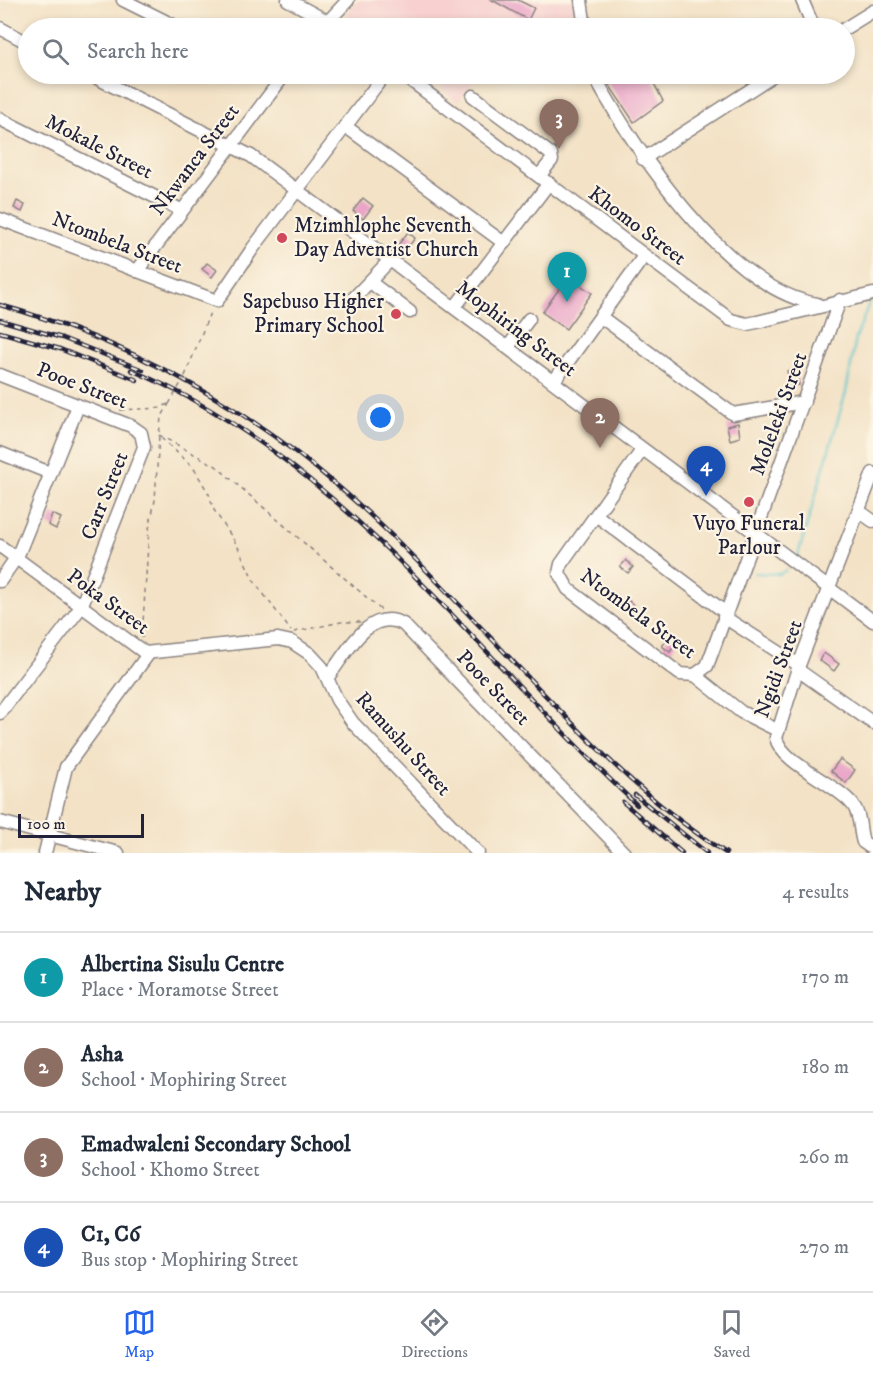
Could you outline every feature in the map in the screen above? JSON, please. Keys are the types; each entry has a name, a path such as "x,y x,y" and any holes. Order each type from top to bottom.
{"street":[{"path":"123,0 160,18"},
{"path":"288,0 316,18"},
{"path":"331,18 348,0"},
{"path":"581,0 584,18"},
{"path":"802,0 810,18"},
{"path":"855,22 873,11"},
{"path":"0,28 18,38"},
{"name":"Mophiring Street","path":"109,84 233,145 297,190 873,621"},
{"name":"Nkwanca Street","path":"136,271 277,84"},
{"path":"217,300 253,248 377,84"},
{"name":"Khomo Street","path":"416,84 719,312 738,322 758,322 840,300 873,294"},
{"path":"599,84 644,159 704,230 750,272 783,294 821,305"},
{"path":"644,159 760,84"},
{"path":"455,307 504,243 544,179 552,158 550,154 473,96"},
{"name":"Mokale Street","path":"1,121 181,210"},
{"path":"345,126 504,243"},
{"name":"Ntombela Street","path":"0,219 217,300"},
{"path":"554,381 644,256"},
{"path":"351,301 390,260"},
{"path":"370,282 410,312"},
{"name":"Moleleki Street","path":"698,674 709,662 725,615 758,534 840,300"},
{"path":"601,317 733,414 804,402"},
{"path":"508,347 529,319"},
{"name":"Pooe Street","path":"0,375 137,430 144,442"},
{"path":"0,581 17,559 78,406"},
{"name":"Carr Street","path":"0,713 81,607 144,452 144,442"},
{"path":"642,450 596,516 725,615 873,723"},
{"path":"0,453 50,473"},
{"name":"Ngidi Street","path":"871,848 861,838 858,816 851,803 780,748 776,740 777,730 798,668 873,474"},
{"path":"860,512 873,506"},
{"path":"860,512 873,521"},
{"name":"Ntombela Street","path":"596,516 561,564 559,573 568,589 680,674 698,674 741,712 777,730"},
{"name":"Poka Street","path":"0,546 145,652 278,639"},
{"path":"328,677 366,629 376,622 394,621"},
{"name":"Pooe Street","path":"394,621 408,628 624,853"},
{"name":"Ramushu Street","path":"278,639 292,642 310,654 328,677 337,700 349,718 478,853"},
{"path":"45,853 63,777 70,759 145,652"},
{"path":"0,822 118,853"}],"path":[{"path":"145,652 148,529 155,500 161,418 187,370 217,300"},
{"path":"103,415 108,411 159,408 169,404"},
{"path":"159,435 216,466 394,621"},
{"path":"159,435 193,467 209,494 214,510 237,545 254,581 292,632 341,622 376,622"}],"shaded area":[{"path":"358,0 576,0 579,18 349,18 346,12"},
{"path":"434,84 472,84 458,102"}],"building":[{"path":"492,0 518,0 534,8 529,18 524,18"},
{"path":"609,84 654,84 663,101 634,122"},
{"path":"363,198 373,206 363,219 353,211"},
{"path":"17,201 25,205 22,212 14,208"},
{"path":"408,232 415,238 405,251 398,245"},
{"path":"207,263 217,270 212,277 202,269"},
{"path":"568,277 592,293 566,329 542,312"},
{"path":"795,369 799,385 791,386 787,371"},
{"path":"738,423 740,437 730,440 727,426"},
{"path":"52,514 61,518 56,529 48,525"},
{"path":"626,560 633,567 628,573 620,567"},
{"path":"629,601 636,607 631,614 624,607"},
{"path":"672,634 679,639 670,652 662,646"},
{"path":"824,653 839,664 834,671 819,660"},
{"path":"840,759 855,770 846,783 831,771"}],"waterway":[{"path":"798,555 846,392 856,338 871,298"},
{"path":"755,573 780,574 786,570"}],"railway":[{"path":"0,305 91,336 180,378 222,402 303,457 399,542 602,753 661,806 726,853"},
{"path":"0,320 62,338 143,370"},
{"path":"0,332 60,349 137,380"},
{"path":"131,370 207,408 277,454 341,506 402,564 577,747 637,805"},
{"path":"635,795 707,853"},
{"path":"623,802 682,853"}],"place":[{"name":"Emadwaleni Secondary School","path":"559,149"},
{"name":"Mzimhlophe Seventh Day Adventist Church","path":"282,238"},
{"name":"Albertina Sisulu Centre","path":"567,302"},
{"name":"Sapebuso Higher Primary School","path":"396,314"},
{"name":"Asha","path":"600,448"},
{"name":"C1, C6","path":"706,496"},
{"name":"Vuyo Funeral Parlour","path":"749,502"}]}
